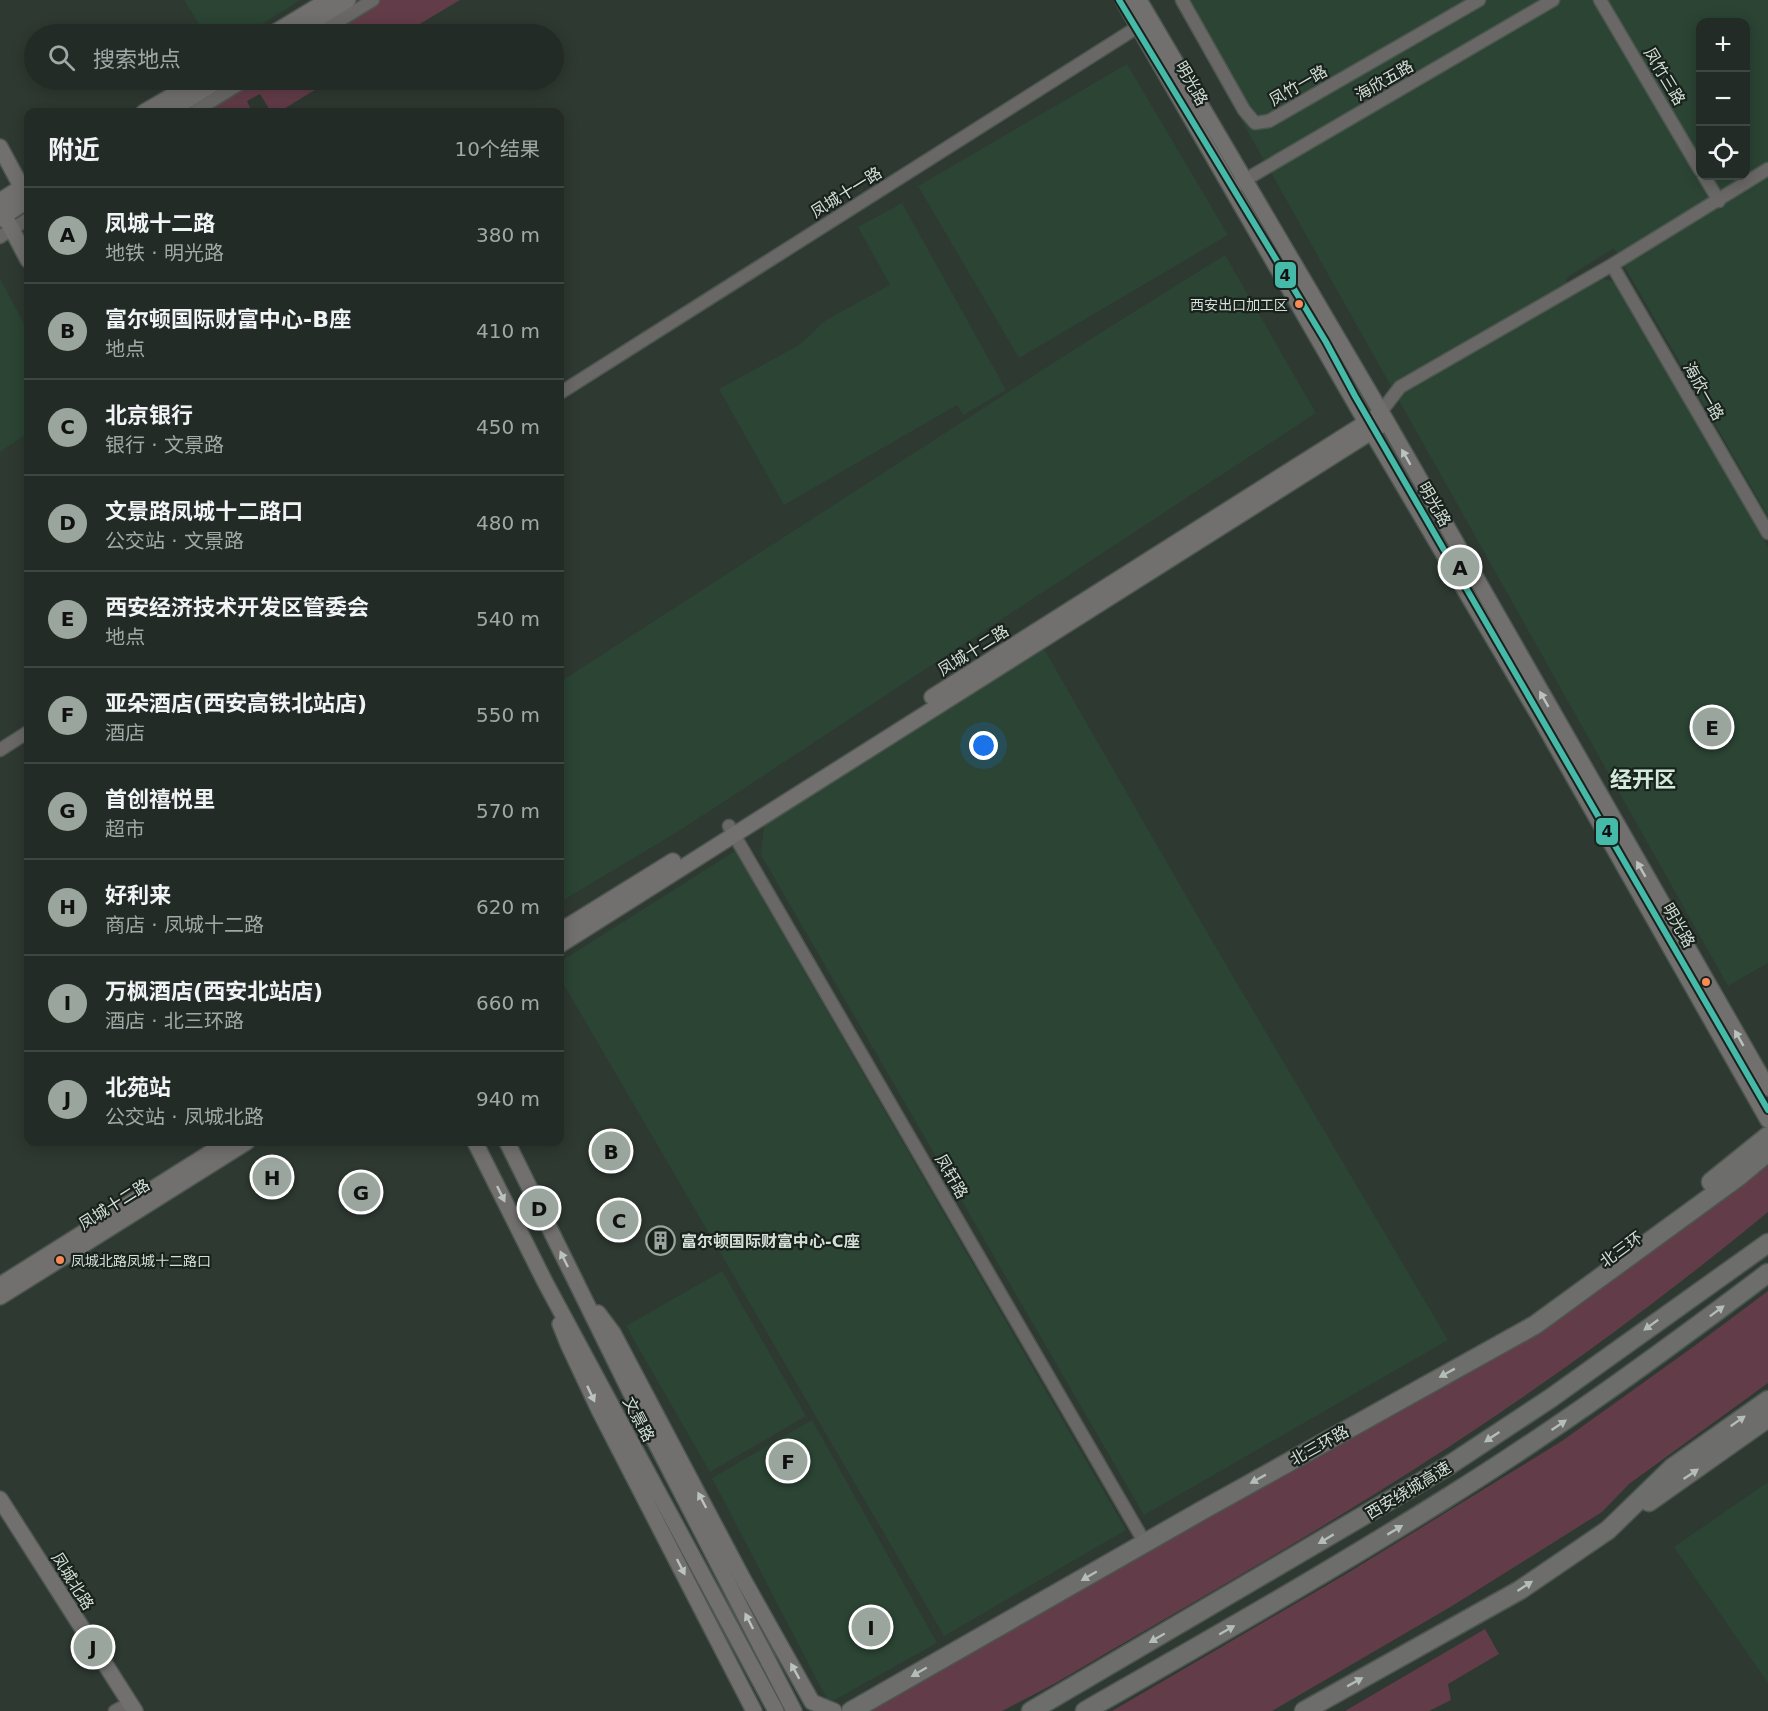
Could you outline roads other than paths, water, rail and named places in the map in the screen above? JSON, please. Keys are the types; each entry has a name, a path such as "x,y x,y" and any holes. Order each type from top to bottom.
{"highway":[{"name":"北三环","path":"1472,1359 1682,1205 1768,1136"},
{"name":"北三环路","path":"851,1711 1535,1325 1728,1184 1768,1152"},
{"path":"1681,1303 1768,1229"},
{"name":"西安绕城高速","path":"1030,1711 1448,1466 1551,1398 1768,1243"},
{"name":"西安绕城高速","path":"1085,1711 1274,1604 1446,1499 1565,1420 1768,1273"},
{"path":"1608,1530 1673,1467 1768,1400"},
{"path":"1304,1711 1520,1590 1704,1465 1768,1418"}],"main road":[{"path":"288,24 328,0"},
{"path":"309,24 348,0"},
{"name":"明光路","path":"1123,0 1145,23 1238,184 1369,427 1539,716 1768,1120"},
{"name":"明光路","path":"1139,0 1145,23"},
{"path":"151,108 182,90"},
{"path":"174,108 204,90"},
{"path":"0,147 24,187"},
{"name":"明光路","path":"1238,184 1383,418 1768,1088"},
{"path":"24,195 3,218 24,253"},
{"name":"凤城十二路","path":"564,942 732,831 1383,418"},
{"name":"凤城十二路","path":"564,929 732,831"},
{"name":"凤城十二路","path":"0,1285 221,1146"},
{"name":"凤城十二路","path":"0,1298 241,1146"},
{"name":"文景路","path":"477,1146 545,1282 776,1711"},
{"name":"文景路","path":"509,1146 646,1424 794,1711"},
{"path":"545,1282 568,1344 599,1410 754,1711"},
{"path":"576,1284 614,1333 743,1579 812,1702 834,1711"},
{"name":"凤城北路","path":"0,1499 125,1709"},
{"name":"凤城北路","path":"0,1514 125,1709"}],"street":[{"path":"334,24 374,0"},
{"name":"凤竹一路","path":"1182,0 1244,110 1255,123 1269,121 1479,0"},
{"name":"海欣五路","path":"1238,184 1553,0"},
{"name":"凤竹三路","path":"1600,0 1696,162"},
{"name":"凤城十一路","path":"564,390 1145,23"},
{"path":"200,108 230,90"},
{"name":"凤城十二路","path":"1383,418 1400,387 1612,265 1768,169"},
{"path":"1706,180 1719,201"},
{"path":"3,218 24,219"},
{"name":"海欣一路","path":"1612,265 1768,533"},
{"path":"0,750 24,735"},
{"name":"凤轩路","path":"732,831 1146,1544"}],"place":[{"name":"西安出口加工区","path":"1299,304"},
{"name":"凤城十二路","path":"1460,567"},
{"name":"西安经济技术开发区管委会","path":"1712,727"},
{"name":"富尔顿国际财富中心-B座","path":"611,1151"},
{"name":"好利来","path":"272,1177"},
{"name":"首创禧悦里","path":"361,1192"},
{"name":"文景路凤城十二路口","path":"539,1208"},
{"name":"北京银行","path":"619,1220"},
{"name":"富尔顿国际财富中心-C座","path":"660,1241"},
{"name":"凤城北路凤城十二路口","path":"60,1260"},
{"name":"亚朵酒店(西安高铁北站店)","path":"788,1461"},
{"name":"万枫酒店(西安北站店)","path":"871,1627"},
{"name":"北苑站","path":"93,1647"}],"district":[{"name":"经开区","path":"1643,779"}]}
